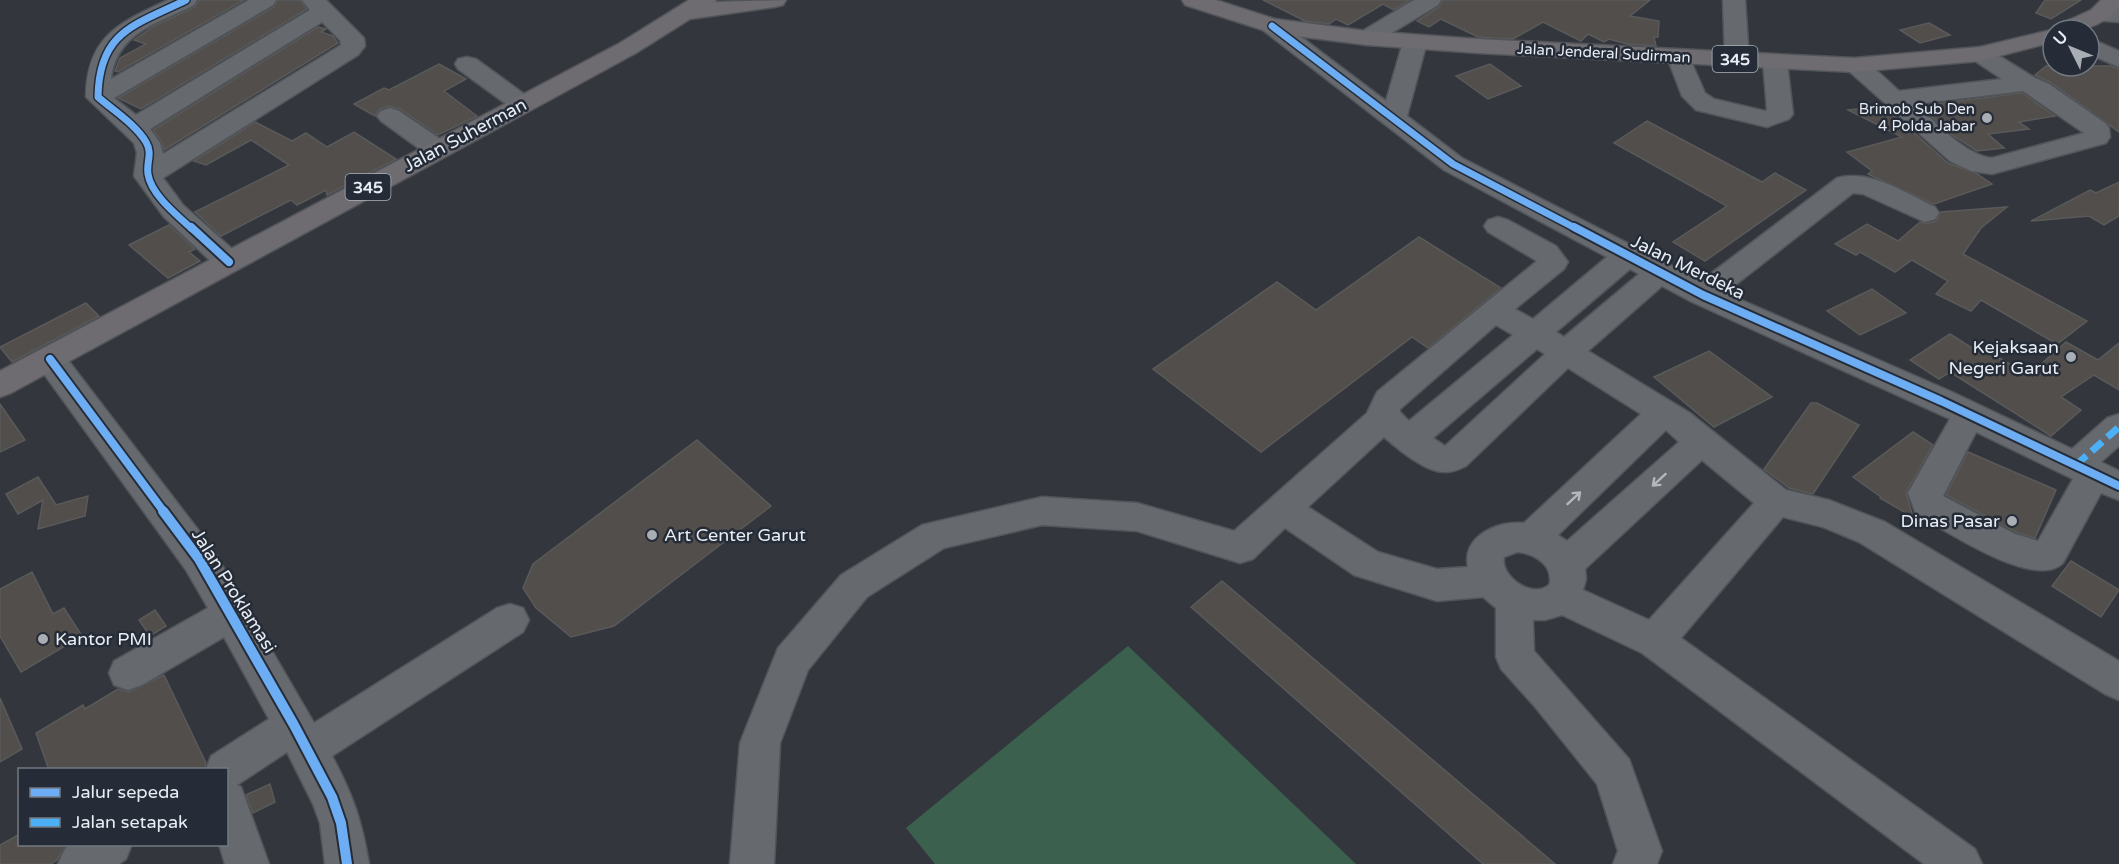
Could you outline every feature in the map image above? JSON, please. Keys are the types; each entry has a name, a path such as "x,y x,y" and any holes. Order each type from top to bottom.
{"main road":[{"name":"345","path":"695,6 775,0"},
{"name":"Jalan Jenderal Sudirman","path":"1193,0 1272,26 1367,38 1775,62 1854,65 1980,54 2041,37"},
{"name":"Jalan Suherman","path":"0,385 628,48 695,6"},
{"path":"2093,18 2111,10"}],"street":[{"path":"98,97 102,63 111,43 127,31 186,0"},
{"path":"98,97 265,0"},
{"path":"1367,38 1397,9 1430,0"},
{"path":"1734,0 1737,59"},
{"path":"133,128 319,5 352,39 353,46 350,50 147,176"},
{"name":"Jalan Merdeka","path":"1272,26 1453,164 1703,295 2096,475"},
{"path":"1394,117 1415,42"},
{"path":"2101,51 2119,60"},
{"path":"1854,65 1959,155 1986,166 2097,137 2096,128 2040,89 2026,83 1980,54"},
{"path":"1679,57 1698,101 1705,105 1767,119 1780,114 1775,62"},
{"path":"467,64 522,104"},
{"path":"1895,99 2026,83"},
{"path":"98,97 133,128 150,151 147,176 177,214 229,262"},
{"path":"390,116 437,149"},
{"path":"1703,295 1847,184 1869,186 1925,213"},
{"path":"1498,226 1546,253 1554,262 1388,401 1384,408 1385,416 1409,440 1438,457 1452,458 1566,352 1660,272"},
{"path":"1409,440 1627,256"},
{"path":"1494,310 1664,413 1776,501 1829,514 1872,532 2119,682"},
{"name":"Jalan Proklamasi","path":"50,359 199,559 332,797 341,823 347,864"},
{"path":"1531,539 1664,413"},
{"path":"1969,415 1925,493 1925,501 2020,551 2039,557 2045,557 2050,552 2096,475 2119,427"},
{"path":"752,864 760,743 792,660 854,586 935,536 1042,511 1137,517 1240,548 1385,416"},
{"path":"1283,509 1367,564 1437,585 1502,591 1529,605 1544,604 1563,581 1702,441"},
{"path":"1655,641 1776,501"},
{"path":"1635,864 1640,851 1614,773 1550,695 1515,657 1502,591 1485,564 1489,548 1498,541 1510,537 1531,539 1551,549 1563,581 1655,641 1960,864"},
{"path":"128,674 231,614"},
{"path":"228,769 300,737 510,620"},
{"path":"228,807 247,864"},
{"path":"81,864 108,846"}],"green space":[{"path":"1128,646 1356,864 935,864 906,828"}],"building":[{"path":"199,0 244,0 118,72 115,71 120,58 146,44 134,40 154,26 195,7"},
{"path":"278,0 300,0 307,9 141,109 118,98 274,7"},
{"path":"1263,0 1410,0 1394,10 1383,4 1348,25 1336,19 1329,24 1305,21"},
{"path":"1443,0 1650,0 1630,16 1659,21 1658,37 1654,37 1656,46 1627,44 1609,39 1604,42 1588,34 1581,41 1543,22 1513,39 1478,37 1441,19 1429,27 1417,21 1439,7"},
{"path":"2045,0 2081,0 2053,18 2036,13"},
{"path":"1929,23 1950,35 1920,43 1900,30"},
{"path":"318,27 326,29 321,32 333,36 338,43 164,150 162,142 153,130"},
{"path":"439,64 466,79 444,91 477,116 438,135 400,109 389,106 380,109 375,116 354,104 384,88 389,90"},
{"path":"1490,64 1521,86 1488,99 1456,76"},
{"path":"2101,66 2119,69 2119,132 2041,78 2101,78"},
{"path":"2041,70 2041,78 2035,75"},
{"name":"Brimob Sub Den 4 Polda Jabar","path":"2022,93 2055,116 2019,122 2029,129 1988,134 2004,148 1977,151 1952,135 1920,106"},
{"path":"1884,106 1948,163 1977,174 1992,184 1934,204 1868,174 1872,171 1847,152 1902,137 1848,110"},
{"path":"1647,121 1762,182 1775,173 1806,190 1705,261 1673,242 1727,206 1614,143"},
{"path":"255,122 292,141 306,133 327,147 354,132 396,159 327,195 326,190 297,205 291,200 221,236 195,212 289,165 251,140 206,165 194,161"},
{"path":"2119,182 2119,216 2104,225 2089,216 2031,221 2090,190 2096,193"},
{"path":"2007,207 1981,228 1963,254 2087,321 2057,344 1981,300 1971,311 1936,294 1948,281 1912,260 1895,272 1860,252 1856,255 1835,244 1867,224 1898,241 1920,222 1926,224 1936,221 1941,212"},
{"path":"169,225 195,249 189,252 200,261 168,278 129,245"},
{"path":"1419,237 1501,288 1428,348 1412,337 1261,452 1153,369 1277,282 1316,310"},
{"path":"1872,289 1906,313 1860,335 1827,311"},
{"path":"86,303 99,316 12,362 0,347"},
{"path":"1950,334 1983,355 1987,351 2029,375 2066,342 2098,360 2119,343 2119,390 2094,375 2061,397 2081,410 2051,436 1950,372 1939,379 1910,360"},
{"path":"1709,351 1772,397 1714,427 1654,377"},
{"path":"1811,403 1817,403 1859,425 1813,494 1789,488 1764,469"},
{"path":"0,404 25,440 0,452"},
{"path":"1913,432 1933,445 1906,492 1913,517 1880,498 1853,477"},
{"name":"Art Center Garut","path":"697,440 771,506 614,626 571,637 536,608 523,588 533,564"},
{"name":"Dinas Pasar","path":"1968,452 2056,490 2035,538 2016,532 1946,495"},
{"path":"38,477 56,505 88,496 85,516 38,529 43,500 18,514 6,494"},
{"path":"2071,561 2119,590 2101,617 2052,586"},
{"path":"32,572 53,614 64,608 82,636 21,672 0,636 0,589"},
{"path":"1222,581 1555,864 1483,864 1191,607"},
{"path":"155,610 166,626 150,636 139,620"},
{"path":"164,675 206,763 205,768 48,768 36,733 83,705 85,709 118,689 129,692"},
{"path":"0,698 22,749 0,762"},
{"path":"270,784 275,802 253,813 246,795"},
{"path":"18,835 18,846 66,846 57,860 51,864 0,864 0,845"}],"marked path":[{"path":"2076,465 2119,427"}],"cycle path":[{"path":"186,0 136,24 112,43 102,62 98,97 127,121 147,143 150,150 148,175 163,200 229,262"},
{"path":"1272,26 1453,164 1703,295 1941,401 2119,486"},
{"path":"50,359 199,559 294,725 332,797 341,823 347,864"}],"place":[{"name":"Brimob Sub Den 4 Polda Jabar","path":"1987,118"},
{"name":"Kejaksaan Negeri Garut","path":"2071,357"},
{"name":"Dinas Pasar","path":"2012,521"},
{"name":"Art Center Garut","path":"652,535"},
{"name":"Kantor PMI","path":"43,639"}]}
